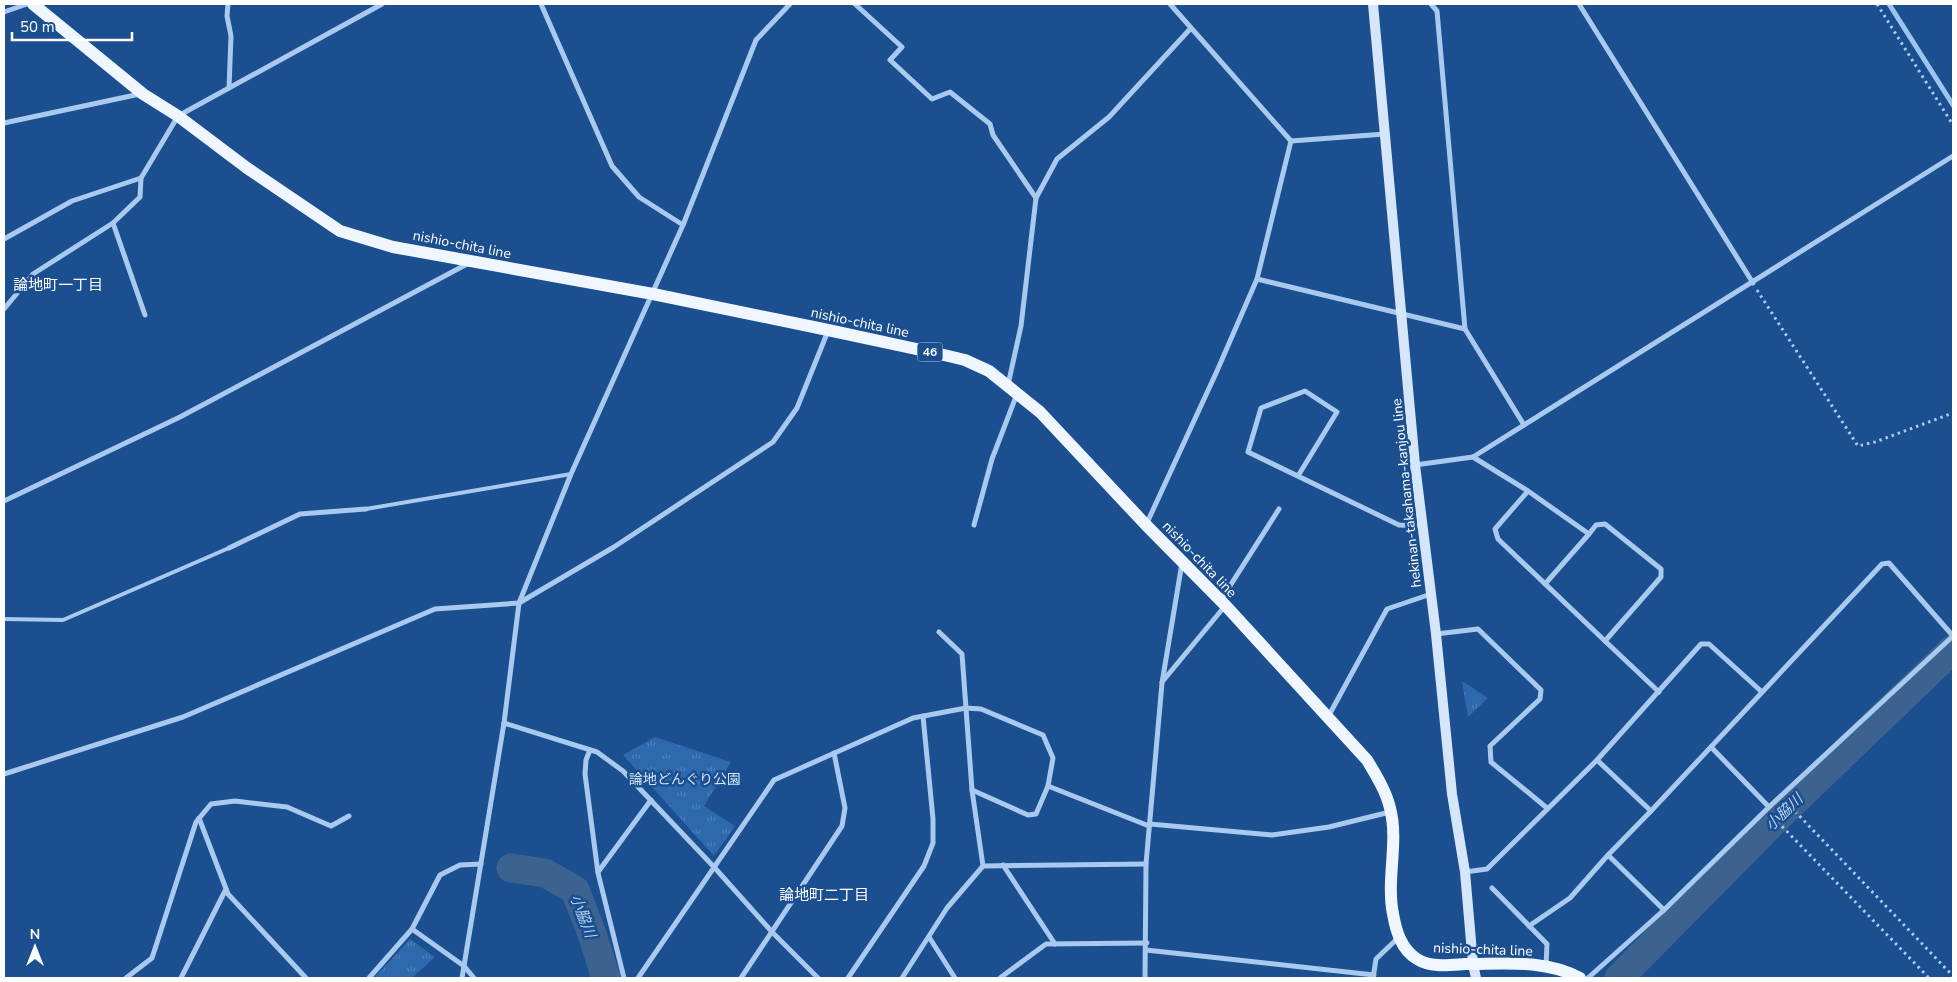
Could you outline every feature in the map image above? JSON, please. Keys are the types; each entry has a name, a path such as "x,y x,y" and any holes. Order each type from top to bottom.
{"main road":[{"name":"nishio-chita line","path":"33,4 143,94 178,116 247,168 340,231 393,247 653,294 828,330 965,360 989,370 1040,412 1146,525 1223,603 1367,760 1380,781 1390,812 1393,843 1390,900 1399,938 1405,949 1418,960 1435,965 1514,963 1558,968 1580,978"},
{"name":"hekinan-takahama-kanjou line","path":"1373,4 1415,465 1436,634 1452,794 1465,872 1473,964 1476,978"}],"street":[{"path":"4,12 27,4"},
{"path":"228,4 227,16 231,36 229,88"},
{"path":"4,309 33,274 112,223 140,197 141,178 178,116 382,4"},
{"path":"541,4 612,166 639,197 683,225"},
{"path":"462,978 504,723 519,603 571,474 683,225 756,40 790,4"},
{"path":"855,4 902,47 890,60 932,99 950,92 990,124 993,135 1036,198"},
{"path":"1170,4 1291,141"},
{"path":"1431,4 1437,11 1465,328 1524,425"},
{"path":"1579,4 1752,283"},
{"path":"974,525 1012,390 1036,198 1057,160 1109,117 1191,28"},
{"path":"4,123 143,94"},
{"path":"1291,141 1385,134"},
{"path":"1146,525 1257,279 1291,141"},
{"path":"1415,465 1473,457 1953,156"},
{"path":"4,240 72,202 141,178"},
{"path":"112,223 145,315"},
{"path":"4,501 180,417 471,262"},
{"path":"1257,279 1465,328"},
{"path":"4,774 184,717 435,609 519,603 614,547 774,442 797,408 828,330"},
{"path":"1298,476 1337,412 1305,391 1261,408 1248,452 1399,525 1422,526"},
{"path":"1473,457 1589,534"},
{"path":"1528,492 1495,529 1498,539 1659,692"},
{"path":"228,548 300,514 366,509"},
{"path":"1162,683 1223,603 1278,509"},
{"path":"1545,584 1596,525 1605,524 1661,568 1661,576 1605,640"},
{"path":"1145,978 1147,943 1146,864 1162,683 1182,562"},
{"path":"1529,926 1570,898 1608,855 1651,812 1882,564 1889,563 1953,636 1768,809 1664,910 1588,978"},
{"path":"1328,717 1387,609 1431,594"},
{"path":"1436,634 1478,629 1541,690 1540,699 1490,746 1491,762 1547,808"},
{"path":"939,632 962,654 972,790 983,866"},
{"path":"1465,872 1486,869 1597,760 1701,644 1708,644 1762,692"},
{"path":"638,978 774,780 913,718 966,708 981,709 1042,735 1053,758 1048,786 1036,814 1028,815 972,790"},
{"path":"848,978 924,866 933,843 933,819 923,716"},
{"path":"504,723 597,752 623,771 714,867 773,933 818,978"},
{"path":"1711,747 1768,809"},
{"path":"590,750 586,760 585,774 598,873 624,978"},
{"path":"741,978 773,933 842,826 845,808 834,753"},
{"path":"1597,760 1651,812"},
{"path":"1048,786 1150,825 1272,835 1329,827 1390,812"},
{"path":"598,873 651,800"},
{"path":"126,978 152,958 196,822 212,804 235,801 287,807 331,826 349,816"},
{"path":"199,818 228,894 306,978"},
{"path":"1608,855 1664,910"},
{"path":"369,978 412,930 440,875 460,865 481,864"},
{"path":"902,978 947,908 983,866 1146,864"},
{"path":"1003,865 1055,944"},
{"path":"1492,888 1547,944 1546,966"},
{"path":"181,978 226,889"},
{"path":"412,930 464,966 474,978"},
{"path":"929,938 955,978"},
{"path":"1146,950 1374,976 1376,959 1399,938"},
{"path":"1000,978 1046,944 1147,943"}],"lane":[{"path":"366,509 571,474"},
{"path":"4,619 64,620 228,548"}],"path":[{"path":"1877,4 1953,125"},
{"path":"1752,283 1858,446 1875,442 1953,412"},
{"path":"1781,797 1953,976"},
{"path":"1768,809 1929,978"}],"green space":[{"path":"1462,681 1488,698 1468,717"},
{"name":"論地どんぐり公園","path":"655,737 731,762 704,806 735,826 714,856 623,755"},
{"path":"410,939 435,957 412,978 374,978"}],"waterway":[{"path":"1889,4 1953,105"},
{"name":"小脇川","path":"1619,978 1781,814 1953,649"},
{"name":"小脇川","path":"511,868 545,873 575,890 606,978"}],"district":[{"name":"論地町一丁目","path":"58,285"},
{"name":"論地町二丁目","path":"824,895"}]}
